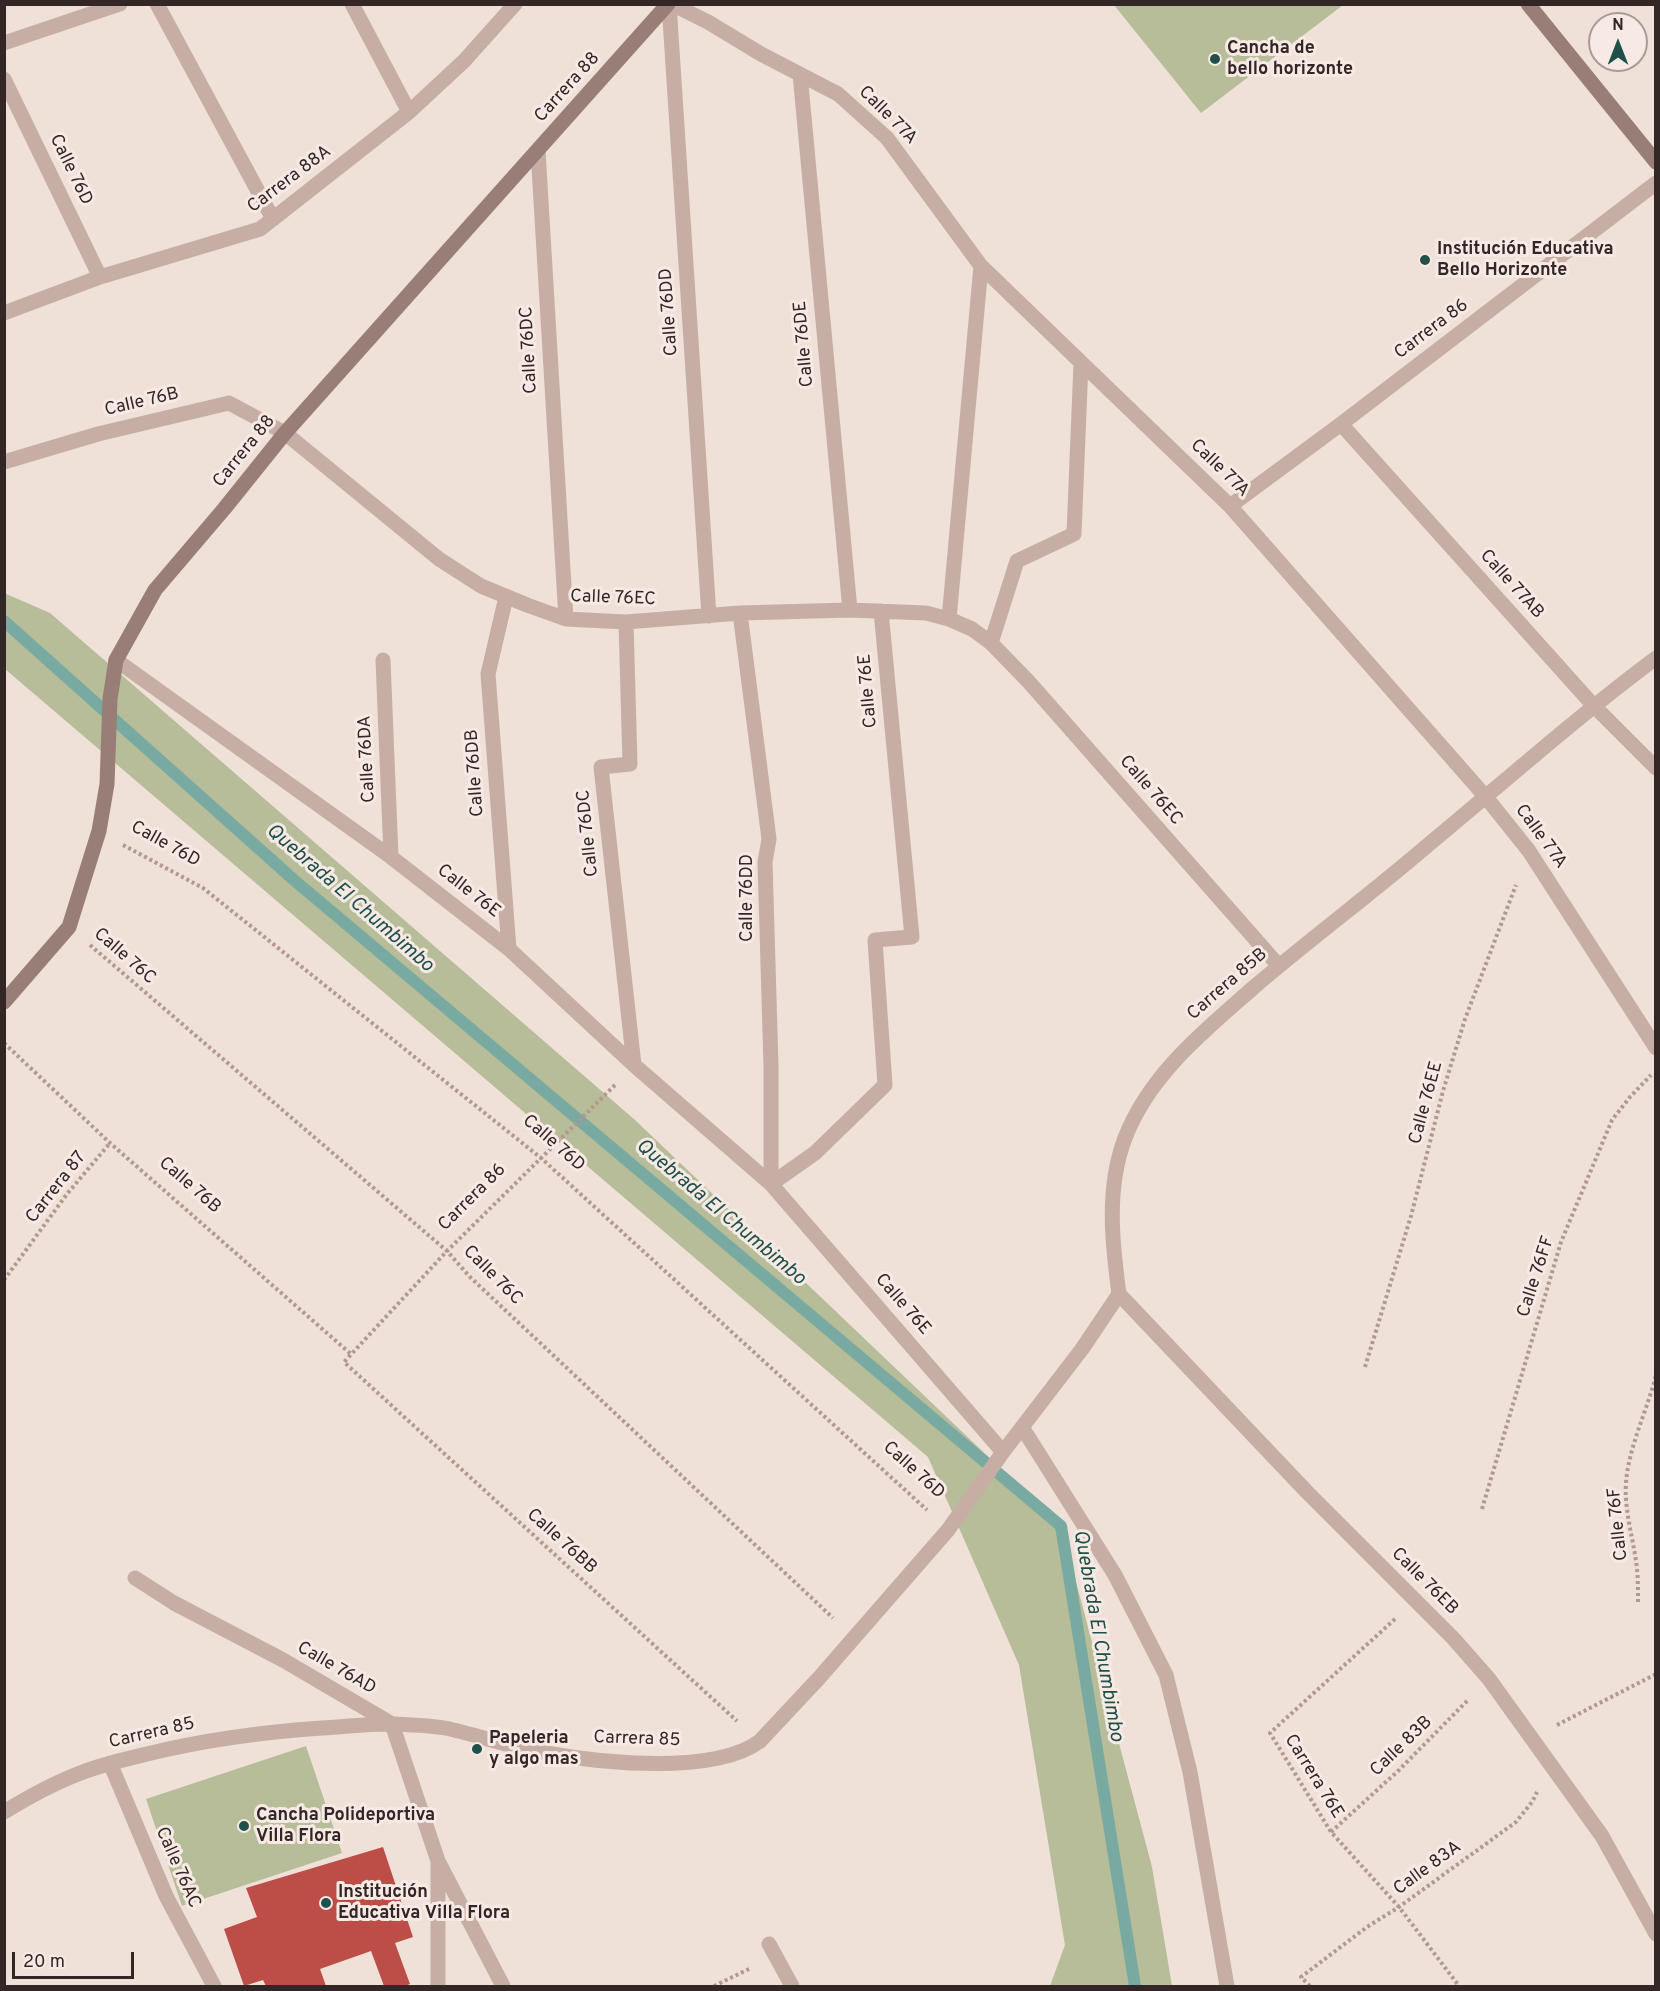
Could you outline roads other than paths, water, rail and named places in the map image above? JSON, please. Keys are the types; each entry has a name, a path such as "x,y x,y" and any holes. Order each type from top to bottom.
{"street":[{"path":"4,43 120,4"},
{"path":"157,4 273,219"},
{"path":"352,4 409,112"},
{"name":"Carrera 88A","path":"4,313 100,277 260,229 409,112 464,61 515,4"},
{"name":"Calle 77A","path":"670,4 708,22 761,54 838,94 887,138 981,266 1230,506 1485,796 1529,851 1656,1048"},
{"name":"Carrera 88","path":"4,1002 69,927 99,831 107,784 110,699 116,660 155,590 285,433 670,4"},
{"name":"Calle 76DD","path":"670,4 710,616"},
{"path":"1528,4 1656,162"},
{"name":"Calle 76DE","path":"800,74 850,610"},
{"name":"Calle 76D","path":"4,79 100,277"},
{"name":"Calle 76DC","path":"538,151 566,618"},
{"name":"Carrera 86","path":"1230,506 1656,183"},
{"path":"949,619 981,266"},
{"path":"990,644 1017,561 1074,534 1081,363"},
{"name":"Calle 76B","path":"4,462 98,434 229,403 285,433"},
{"name":"Calle 77AB","path":"1341,424 1593,705 1656,768"},
{"name":"Calle 76EC","path":"285,433 439,559 481,586 566,618 626,622 741,613 850,610 926,613 949,619 972,629 1028,681 1279,966"},
{"name":"Calle 76DB","path":"506,597 488,674 509,949"},
{"name":"Calle 76E","path":"771,1184 815,1153 885,1085 875,940 912,937 881,611"},
{"name":"Calle 76DD","path":"741,613 769,839 765,862 771,1066 771,1184"},
{"name":"Calle 76DC","path":"626,622 630,764 601,767 634,1065"},
{"name":"Carrera 85B","path":"1119,1294 1113,1246 1112,1202 1115,1170 1125,1136 1156,1081 1212,1023 1279,966 1428,846 1593,705 1656,658"},
{"name":"Calle 76E","path":"116,660 391,857 509,949 634,1065 771,1184 1003,1452"},
{"name":"Calle 76DA","path":"383,660 391,857"},
{"path":"1003,1452 1082,1349 1119,1294"},
{"name":"Calle 76EB","path":"1119,1294 1306,1491 1453,1638 1489,1679 1602,1836 1656,1934"},
{"path":"1022,1427 1115,1575 1166,1675 1190,1772 1227,1986"},
{"name":"Carrera 85","path":"4,1812 37,1792 74,1775 110,1763 228,1738 286,1731 392,1724 443,1728 546,1753 632,1762 668,1764 730,1756 749,1749 760,1741 854,1638 948,1530 1003,1452"},
{"name":"Calle 76AD","path":"135,1578 174,1603 283,1660 392,1724"},
{"path":"392,1724 438,1861 503,1986"},
{"name":"Calle 76AC","path":"110,1763 166,1896 214,1986"},
{"path":"438,1861 438,1986"},
{"path":"772,1950 792,1986"}],"waterway":[{"name":"Quebrada El Chumbimbo","path":"4,621 294,880 1061,1526 1135,1986"}],"place":[{"name":"Cancha de bello horizonte","path":"1215,59"},
{"name":"Institución Educativa Bello Horizonte","path":"1425,260"},
{"name":"Papeleria y algo mas","path":"477,1749"},
{"name":"Cancha Polideportiva Villa Flora","path":"244,1826"},
{"name":"Institución Educativa Villa Flora","path":"326,1903"}]}
